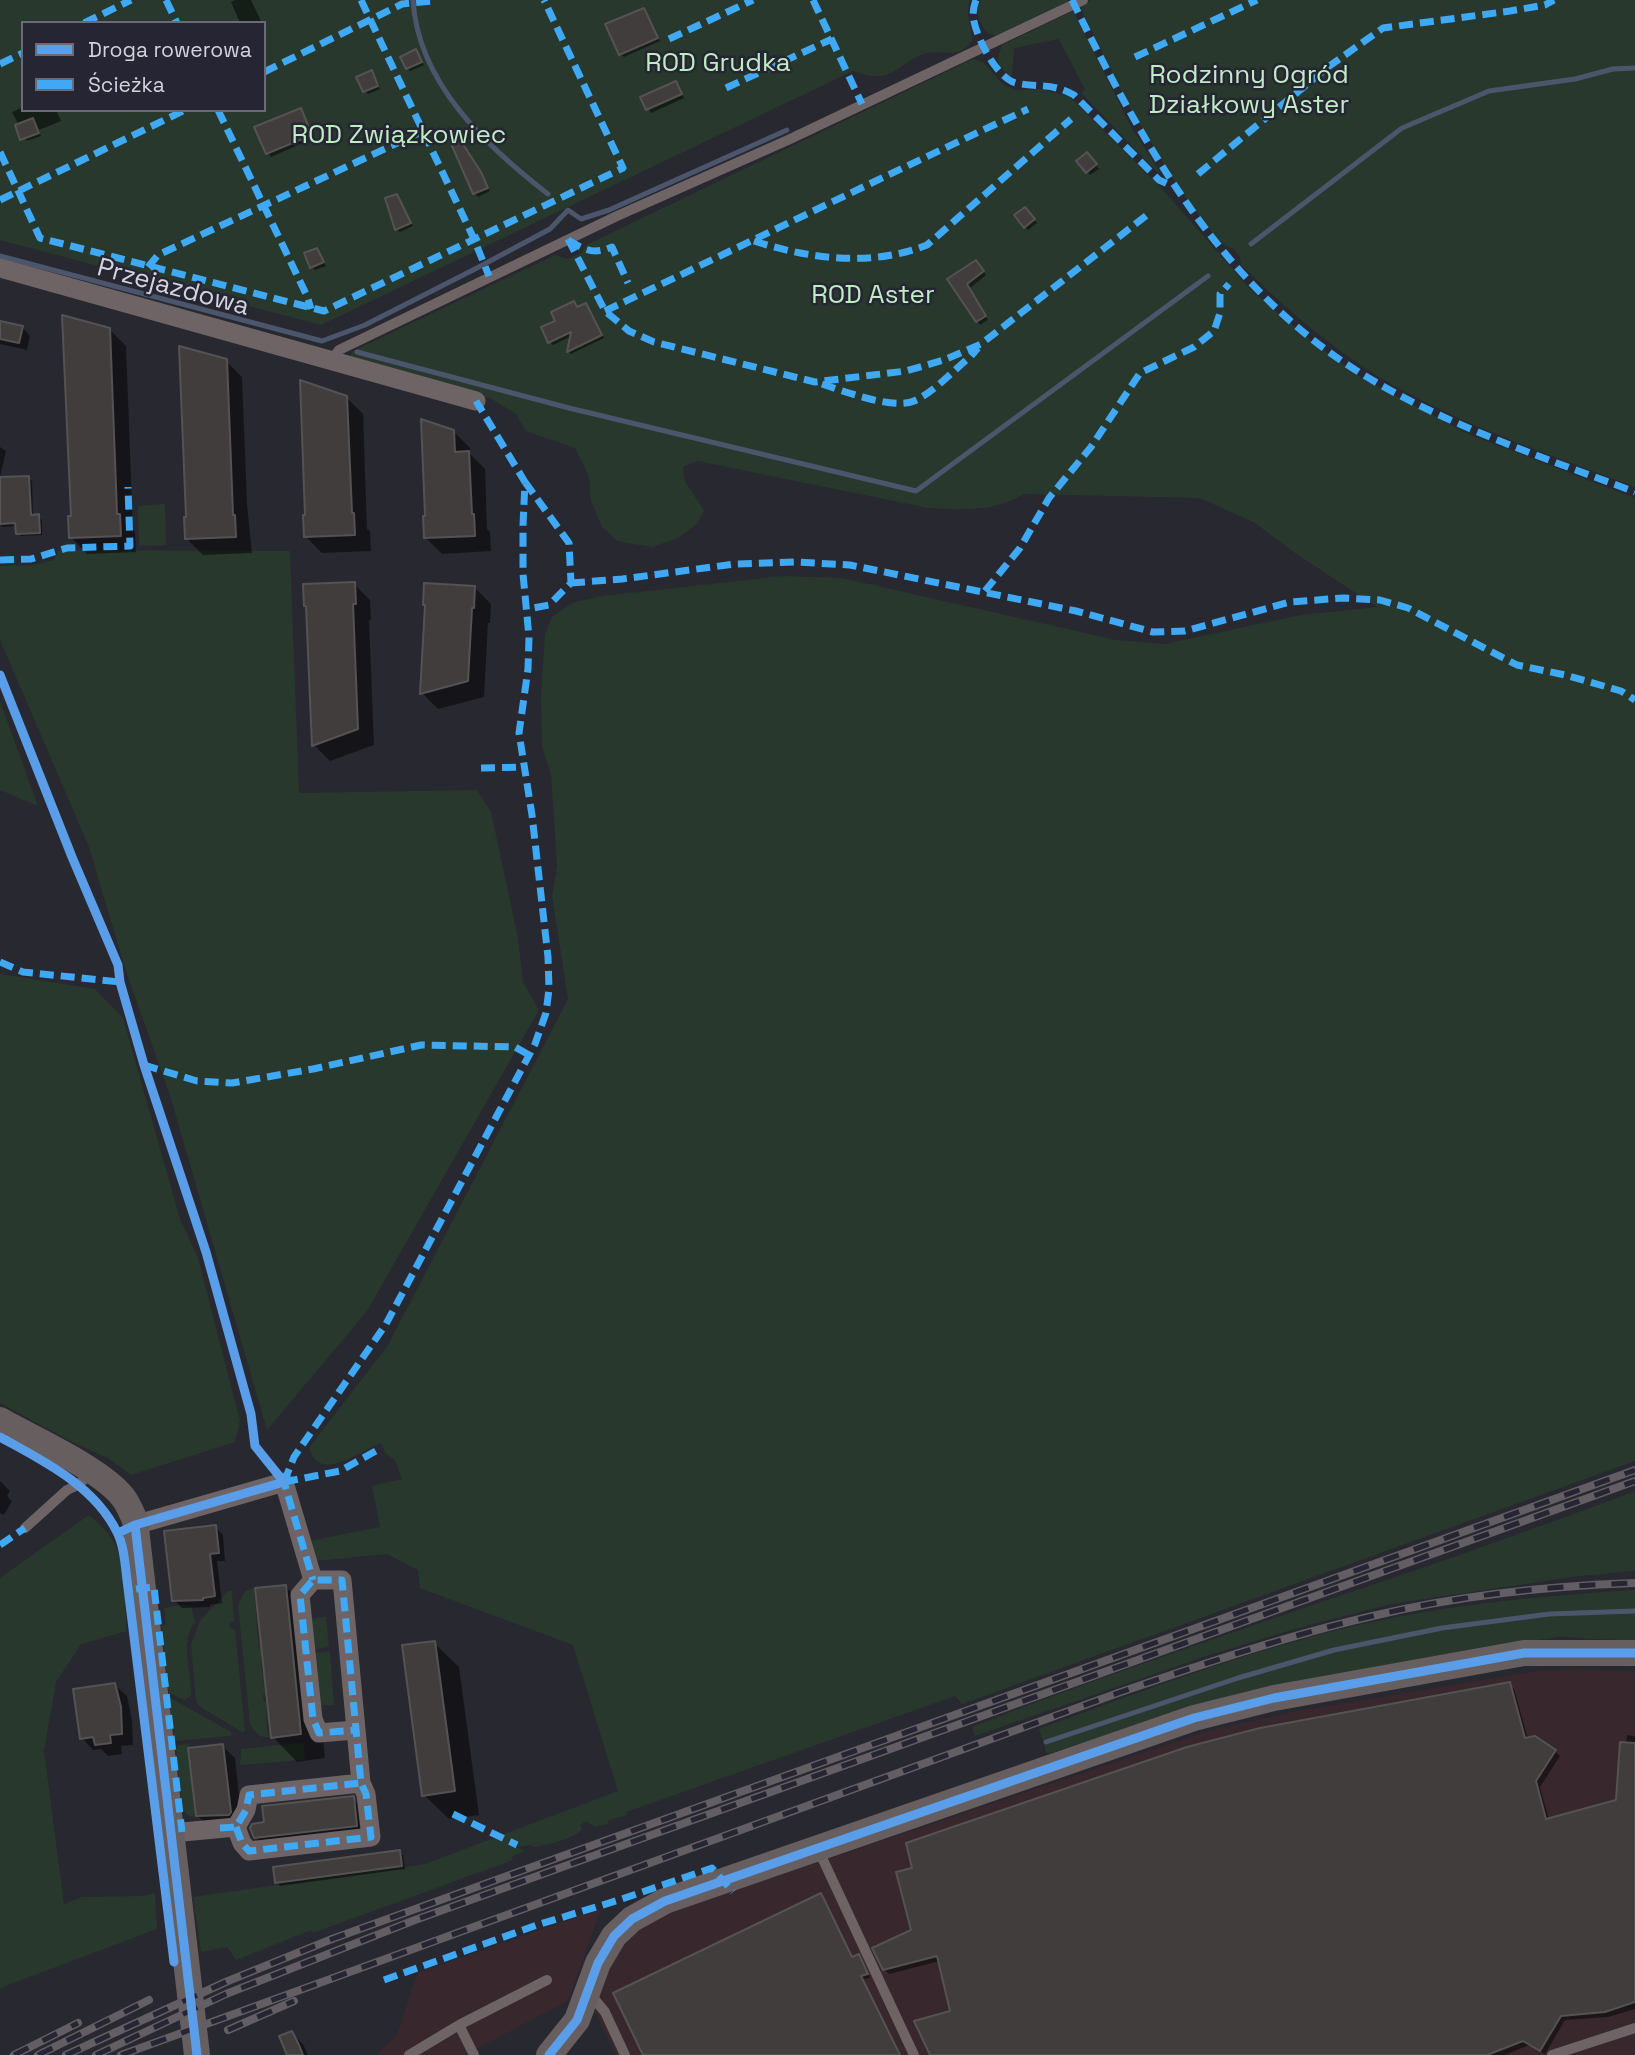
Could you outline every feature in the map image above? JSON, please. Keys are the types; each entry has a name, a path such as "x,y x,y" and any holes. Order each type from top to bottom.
{"street":[{"name":"Przejazdowa","path":"0,268 477,401"},
{"path":"0,1420 93,1472 122,1496 135,1525 197,2055"},
{"path":"135,1525 284,1482 313,1580"},
{"path":"236,1827 242,1843 249,1851 370,1837 355,1730 342,1580 313,1580 300,1595 313,1719 319,1733 355,1730"},
{"path":"549,2055 577,2020 606,1947 623,1926 665,1901 1194,1718 1274,1698 1524,1653 1635,1653"},
{"path":"236,1827 246,1810 250,1795 361,1783"},
{"path":"172,1833 236,1827"}],"lane":[{"path":"331,361 339,350 489,276 788,140 1083,0"},
{"path":"25,1528 67,1490 78,1485 93,1472"},
{"path":"817,1849 914,2055"},
{"path":"409,2055 459,2025 547,1980"},
{"path":"588,1992 605,2012 625,2055"},
{"path":"459,2025 474,2055"},
{"path":"1552,2055 1635,2028"}],"shaded area":[{"path":"1575,1669 1635,1672 1635,2055 616,2055 593,2008 613,1959 632,1933 665,1914 1208,1731 1292,1712 1531,1672"},
{"path":"601,1909 568,2001 464,2055 377,2055 397,2035 416,1976 420,1972"}],"green space":[{"name":"ROD Związkowiec","path":"0,0 970,0 968,11 972,41 967,47 955,52 921,55 881,76 853,71 321,325 0,240"},
{"path":"980,0 1068,1 993,35 986,32 980,21 977,12"},
{"name":"Rodzinny Ogród Działkowy Aster","path":"1091,0 1635,0 1635,487 1493,433 1424,402 1359,364 1283,304 1241,265 1240,257 1234,249 1220,243 1179,188 1129,107 1082,11 1080,6"},
{"path":"1073,11 1131,127 1160,172 1157,172 1081,93 1085,90 1059,39 1014,48 1012,77 998,63 1002,45"},
{"name":"ROD Aster","path":"973,59 983,62 1004,85 1015,90 1040,89 1070,97 1162,189 1252,291 1315,344 1362,378 1468,434 1635,498 1635,1461 962,1704 955,1696 626,1812 627,1815 609,1820 607,1824 595,1827 586,1821 580,1825 582,1830 560,1841 534,1847 513,1845 525,1851 512,1856 513,1860 313,1933 311,1930 236,1960 227,1947 201,1952 193,1897 425,1864 618,1791 573,1645 420,1588 418,1570 387,1554 315,1561 310,1541 380,1527 372,1486 402,1479 395,1460 386,1454 381,1443 352,1458 331,1464 322,1464 314,1458 309,1448 388,1345 568,999 552,896 557,866 551,774 542,747 541,695 545,634 552,617 572,603 602,596 782,576 842,578 1116,640 1164,644 1301,615 1377,607 1255,523 1200,498 1024,494 990,507 928,508 698,461 683,467 685,482 704,510 697,524 678,538 652,547 617,541 602,527 591,501 589,476 575,448 526,431 516,414 490,398 349,358 353,351 555,255 568,259 582,252 586,245"},
{"path":"165,504 166,545 139,546 138,506"},
{"path":"59,550 290,551 299,793 477,790 491,812 518,938 523,982 539,1010 367,1311 267,1430 171,1099 125,968 89,847 0,640 0,566 32,565 54,560"},
{"path":"0,701 38,806 0,790"},
{"path":"0,974 95,989 123,1018 180,1219 198,1258 240,1421 235,1442 131,1475 108,1458 0,1403"},
{"path":"1635,1491 1635,1571 1579,1576 1391,1604 1209,1655 975,1736 972,1727 1054,1696"},
{"path":"89,1515 107,1532 117,1548 124,1584 127,1631 81,1644 56,1682 44,1751 64,1904 82,1897 143,1896 155,1893 157,1929 0,1988 0,1578"},
{"path":"254,1588 259,1648 262,1649 263,1695 266,1702 267,1732 270,1737 258,1734 250,1724 238,1605 245,1591"},
{"path":"1635,1590 1635,1641 1560,1637 1489,1646 1247,1691 1047,1754 1039,1729 1209,1668 1338,1630 1477,1604"},
{"path":"228,1591 232,1591 234,1621 229,1624 231,1629 235,1630 245,1731 242,1732 199,1706 196,1701 191,1644 200,1621"},
{"path":"191,1606 195,1622 190,1630 187,1648 191,1696 184,1700 170,1693 168,1689 162,1626 166,1625 164,1608"},
{"path":"326,1617 329,1647 311,1650 308,1619"},
{"path":"330,1651 334,1705 317,1706 311,1653"},
{"path":"169,1697 231,1732 231,1736 175,1741"},
{"path":"188,1744 195,1817 187,1815 183,1810 176,1749 179,1745"},
{"path":"304,1744 305,1757 302,1760 240,1765 241,1749"}],"building":[{"path":"644,8 658,38 619,55 605,24"},
{"path":"416,49 422,62 406,69 400,57"},
{"path":"372,70 378,86 363,92 356,77"},
{"path":"676,81 682,94 646,110 640,97"},
{"path":"301,108 312,135 266,154 254,127"},
{"path":"33,118 39,133 20,140 15,125"},
{"path":"457,135 488,188 473,194 449,139"},
{"path":"1087,152 1097,164 1086,173 1076,161"},
{"path":"397,194 411,223 395,230 385,198"},
{"path":"1025,207 1035,219 1024,228 1014,215"},
{"path":"317,248 324,262 310,268 304,253"},
{"path":"976,260 984,271 967,284 986,316 976,322 947,279"},
{"path":"574,301 577,307 586,303 602,335 567,352 571,332 548,343 541,327 555,321 551,312"},
{"path":"62,315 110,328 117,514 120,514 121,536 69,538 68,516 71,516"},
{"path":"0,321 23,326 19,343 0,339"},
{"path":"179,346 227,359 236,537 185,539"},
{"path":"300,380 347,396 355,535 304,537"},
{"path":"421,419 454,430 455,452 469,451 475,536 424,538"},
{"path":"29,476 31,515 39,514 40,533 16,534 15,523 0,524 0,477"},
{"path":"355,582 356,604 353,604 358,729 312,746 303,584"},
{"path":"424,583 475,586 468,681 420,694 425,605"},
{"path":"216,1525 219,1553 210,1554 215,1596 203,1600 172,1601 164,1531"},
{"path":"286,1585 301,1734 271,1738 255,1588"},
{"path":"435,1641 455,1791 422,1796 402,1645"},
{"path":"1510,1682 1525,1738 1535,1736 1556,1750 1536,1781 1546,1819 1616,1800 1620,1742 1635,1743 1635,2002 1605,2012 1561,2016 1540,2051 1523,2041 1487,2055 930,2055 914,2021 950,2011 937,1956 883,1970 872,1948 911,1930 896,1872 912,1868 906,1843 1187,1747 1260,1728"},
{"path":"115,1683 121,1707 122,1734 110,1735 111,1743 95,1745 93,1737 80,1739 73,1689"},
{"path":"223,1744 231,1812 229,1815 196,1816 188,1748"},
{"path":"354,1796 357,1826 254,1838 250,1828 252,1824 264,1822 262,1806"},
{"path":"400,1850 402,1866 275,1883 273,1867"},
{"path":"821,1893 852,1957 859,1954 868,1974 861,1976 900,2055 643,2055 613,1993"},
{"path":"292,2031 303,2055 287,2055 279,2036"}],"waterway":[{"path":"413,0 427,59 459,110 501,155 548,194"},
{"path":"1251,244 1402,128 1489,91 1575,79 1613,69 1635,68"},
{"path":"0,256 322,341 365,325 475,269 550,229 568,210 581,219 609,210 787,130"},
{"path":"357,352 569,408 916,491 1208,276"},
{"path":"1046,1742 1238,1678 1334,1650 1442,1628 1549,1614 1635,1611"}],"railway":[{"path":"66,2055 228,1981 332,1939 1635,1470"},
{"path":"96,2055 226,1994 415,1920 1635,1481"},
{"path":"121,2055 1118,1693 1246,1651 1344,1623 1441,1602 1538,1589 1635,1583"},
{"path":"38,2055 149,2000"},
{"path":"228,2030 294,2001"},
{"path":"14,2055 78,2023"}],"marked path":[{"path":"88,21 131,0"},
{"path":"166,0 176,21"},
{"path":"361,0 489,276"},
{"path":"0,152 40,238 324,311 623,168 544,0"},
{"path":"669,39 753,0"},
{"path":"813,0 862,104"},
{"path":"976,0 973,16 978,34 1001,73 1016,83 1051,87 1074,95 1159,180 1172,186"},
{"path":"1072,0 1126,105 1188,205 1223,251 1262,294 1306,334 1387,389 1456,423 1635,492"},
{"path":"1135,57 1257,0"},
{"path":"1198,174 1328,67 1383,28 1510,11 1545,5 1554,0"},
{"path":"266,71 402,4 432,1"},
{"path":"726,88 832,39"},
{"path":"0,64 21,54"},
{"path":"605,311 1028,109"},
{"path":"0,200 181,112"},
{"path":"219,112 311,309"},
{"path":"754,241 797,252 841,258 885,256 927,245 1071,119"},
{"path":"148,267 158,255 423,131"},
{"path":"568,239 605,311 629,331 654,342 815,382 906,371 944,360 981,344 1147,215"},
{"path":"568,240 589,250 599,251 612,247 628,283"},
{"path":"985,591 1020,548 1049,498 1091,447 1140,373 1194,347 1214,331 1220,313 1220,294 1229,284"},
{"path":"822,384 881,401 914,401 944,380 978,348"},
{"path":"284,1482 294,1457 386,1324 535,1044 546,1013 549,989 548,957 532,815 519,733 528,669 529,637 523,574 525,482 476,401"},
{"path":"525,482 569,543 571,583 549,605 528,609"},
{"path":"0,560 31,559 67,548 130,546 128,487"},
{"path":"571,583 735,564 795,562 850,565 1076,611 1153,632 1185,631 1290,602 1343,598 1380,600 1408,608 1517,665 1621,691 1635,700"},
{"path":"481,768 524,767"},
{"path":"0,962 23,972 120,982"},
{"path":"144,1065 197,1081 232,1083 313,1069 421,1045 515,1047 529,1055"},
{"path":"284,1482 340,1471 381,1448"},
{"path":"280,1477 284,1482 313,1580"},
{"path":"0,1545 25,1528"},
{"path":"220,1828 236,1827 246,1810 249,1795 361,1783 342,1580 313,1580 300,1595 313,1719 319,1733 355,1730"},
{"path":"136,1589 154,1587 182,1832"},
{"path":"236,1827 242,1843 249,1851 371,1837 366,1794 361,1783"},
{"path":"453,1814 517,1845"},
{"path":"384,1980 537,1925 712,1868 733,1892"}],"cycle path":[{"path":"0,675 118,965 120,982 144,1065 206,1252 251,1414 255,1446 284,1482 135,1525 118,1533"},
{"path":"0,1437 50,1465 81,1488 107,1515 123,1549 174,1962"},
{"path":"135,1525 197,2055"},
{"path":"549,2055 577,2020 598,1963 614,1936 632,1919 665,1901 1194,1718 1274,1698 1524,1653 1635,1653"}],"park label":[{"name":"ROD Grudka","path":"718,64"}]}
